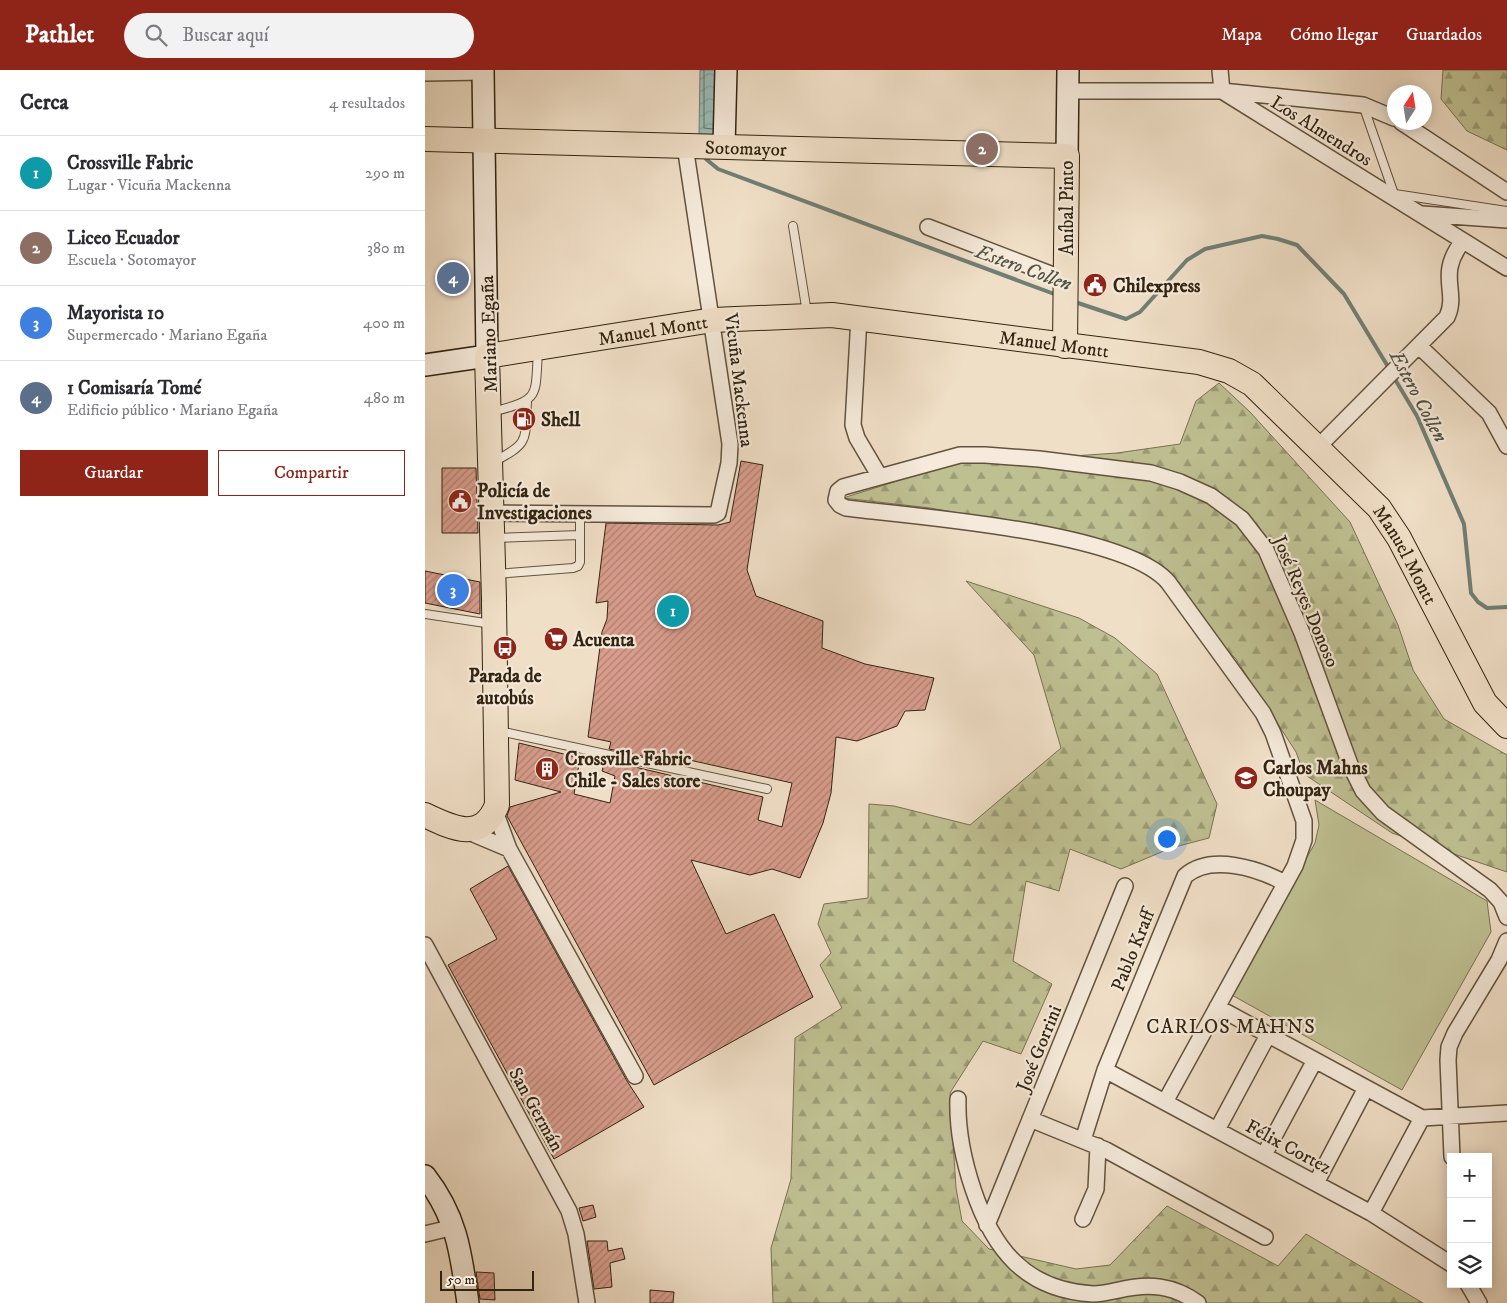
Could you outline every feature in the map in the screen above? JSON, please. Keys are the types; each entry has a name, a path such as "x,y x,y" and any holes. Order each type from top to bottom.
{"main road":[{"path":"706,146 726,70"},
{"name":"Mariano Egaña","path":"479,823 499,797 487,356 483,71"},
{"name":"Aníbal Pinto","path":"1065,346 1067,80"},
{"name":"Sotomayor","path":"425,139 1067,156"},
{"name":"Manuel Montt","path":"425,365 713,320 832,315 1199,362 1229,371 1258,389 1367,494 1390,523 1480,694 1491,711 1507,726"},
{"path":"425,814 447,826 479,823"},
{"path":"425,1176 442,1200 454,1227 461,1253 468,1303"}],"street":[{"path":"1220,70 1222,91"},
{"path":"425,73 483,71"},
{"path":"1067,80 1222,91 1363,106 1387,115"},
{"name":"Los Almendros","path":"1222,91 1507,268"},
{"path":"1413,130 1507,192"},
{"name":"Vicuña Mackenna","path":"492,512 714,515 719,513 730,450 713,320 706,146"},
{"path":"1420,214 1507,220"},
{"path":"928,226 1066,282"},
{"path":"1319,447 1400,366 1449,313 1449,269 1455,252 1463,241"},
{"path":"859,318 853,425 857,438 880,477"},
{"path":"1419,346 1489,413 1507,446"},
{"name":"José Reyes Donoso","path":"1285,883 1302,849 1304,821 1273,733 1263,713 1163,576 1145,564 1060,537 1027,531 846,508 837,502 837,494 840,489 960,455 1010,456 1151,474 1194,488 1227,507 1251,528 1272,562 1302,633 1351,767 1363,791 1383,813 1489,890 1501,902 1507,917"},
{"path":"479,823 509,849"},
{"path":"479,823 509,849 635,1076"},
{"name":"Pablo Kraff","path":"1083,1140 1105,1070 1185,876 1197,868 1205,866 1239,866 1262,871 1285,883"},
{"path":"1165,1102 1285,883"},
{"name":"José Gorrini","path":"987,1225 1125,886"},
{"path":"1452,1153 1448,1060 1451,1040 1499,960 1507,941"},
{"name":"San Germán","path":"425,945 569,1211 576,1234 587,1303"},
{"path":"1217,1007 1423,1118 1507,1113"},
{"path":"1217,1130 1268,1035"},
{"path":"1263,1155 1315,1060"},
{"name":"Félix Cortez","path":"1105,1070 1371,1212 1447,1261"},
{"path":"1316,1183 1367,1088"},
{"path":"958,1099 958,1129 964,1159 987,1225 998,1244 1012,1261 1028,1274 1048,1284 1093,1294 1143,1286 1161,1286 1180,1291 1199,1303"},
{"path":"1371,1212 1423,1118"},
{"path":"1030,1119 1098,1146 1265,1237"},
{"path":"1083,1219 1096,1189 1098,1146"},
{"path":"425,1234 454,1227"},
{"path":"1470,1288 1479,1303"}],"lane":[{"path":"1363,106 1389,193 1507,211"},
{"path":"793,226 808,316"},
{"path":"491,463 516,450 523,444 527,401 535,388 538,348"},
{"path":"490,413 527,401"},
{"path":"494,574 573,568 580,562 580,514"},
{"path":"493,538 580,535"},
{"path":"425,614 495,609"},
{"path":"497,731 767,789"}],"green space":[{"path":"1443,70 1507,70 1507,150 1467,131 1441,99"},
{"path":"1219,383 1250,412 1350,522 1398,625 1413,670 1444,719 1507,755 1507,872 1392,833 1304,774 1296,752 1236,659 1212,634 1179,582 1147,555 1074,532 930,508 843,498 983,454 1058,457 1117,453 1180,444 1196,401"},
{"path":"966,581 1079,618 1115,638 1157,674 1217,804 1209,838 1171,848 1121,869 1070,849 1059,891 1026,881 1013,961 1052,984 1021,1054 983,1041 950,1093 956,1188 962,1221 989,1249 1076,1269 1110,1265 1167,1206 1278,1266 1306,1234 1423,1303 773,1303 771,1248 791,1179 795,1038 842,1008 820,965 831,953 818,924 824,904 868,898 869,804 894,806 970,825 1061,748 1034,655"},
{"path":"1315,800 1487,901 1491,932 1402,1090 1230,994 1315,843 1319,825"}],"water":[{"path":"700,70 719,70 718,136 699,134"}],"building":[{"path":"741,461 763,465 747,570 756,596 823,621 822,648 865,664 934,678 925,710 905,711 897,726 857,741 836,737 831,793 823,823 800,878 772,869 750,875 691,860 726,934 774,914 813,997 654,1085 507,816 510,807 561,792 515,780 519,743 580,758 574,794 610,803 615,776 602,771 605,760 763,797 758,820 782,827 792,783 685,759 684,765 609,749 611,742 588,737 602,632 607,619 608,601 596,603 606,523 718,525 730,522"},
{"name":"Policía de Investigaciones","path":"442,468 476,468 478,533 442,533"},
{"path":"425,571 480,582 480,614 425,603"},
{"path":"508,866 627,1081 644,1107 554,1159 448,965 497,939 470,889"},
{"path":"593,1205 596,1217 583,1221 579,1208"},
{"path":"587,1241 607,1241 608,1251 622,1248 625,1259 610,1263 612,1287 594,1289"},
{"path":"476,1272 494,1273 495,1300 480,1299"},
{"path":"650,1290 674,1292 673,1303 650,1303"}],"waterway":[{"name":"Estero Collen","path":"706,155 706,159 718,169 1057,295"},
{"name":"Estero Collen","path":"1072,301 1126,319 1140,312 1187,260 1205,249 1262,236 1278,239 1297,245 1344,294 1390,370"},
{"name":"Estero Collen","path":"1393,376 1417,416 1464,524 1471,593 1478,602 1487,608 1507,607"}],"place":[{"name":"Liceo Ecuador","path":"982,149"},
{"name":"1 Comisaría Tomé","path":"453,278"},
{"name":"Chilexpress","path":"1095,285"},
{"name":"Shell","path":"524,419"},
{"name":"Policía de Investigaciones","path":"460,501"},
{"name":"Mayorista 10","path":"453,590"},
{"name":"Crossville Fabric","path":"673,611"},
{"name":"Acuenta","path":"556,639"},
{"name":"Parada de autobús","path":"505,648"},
{"name":"Crossville Fabric Chile - Sales store","path":"547,769"},
{"name":"Carlos Mahns Choupay","path":"1246,778"}],"district":[{"name":"CARLOS MAHNS","path":"1231,1026"}]}
